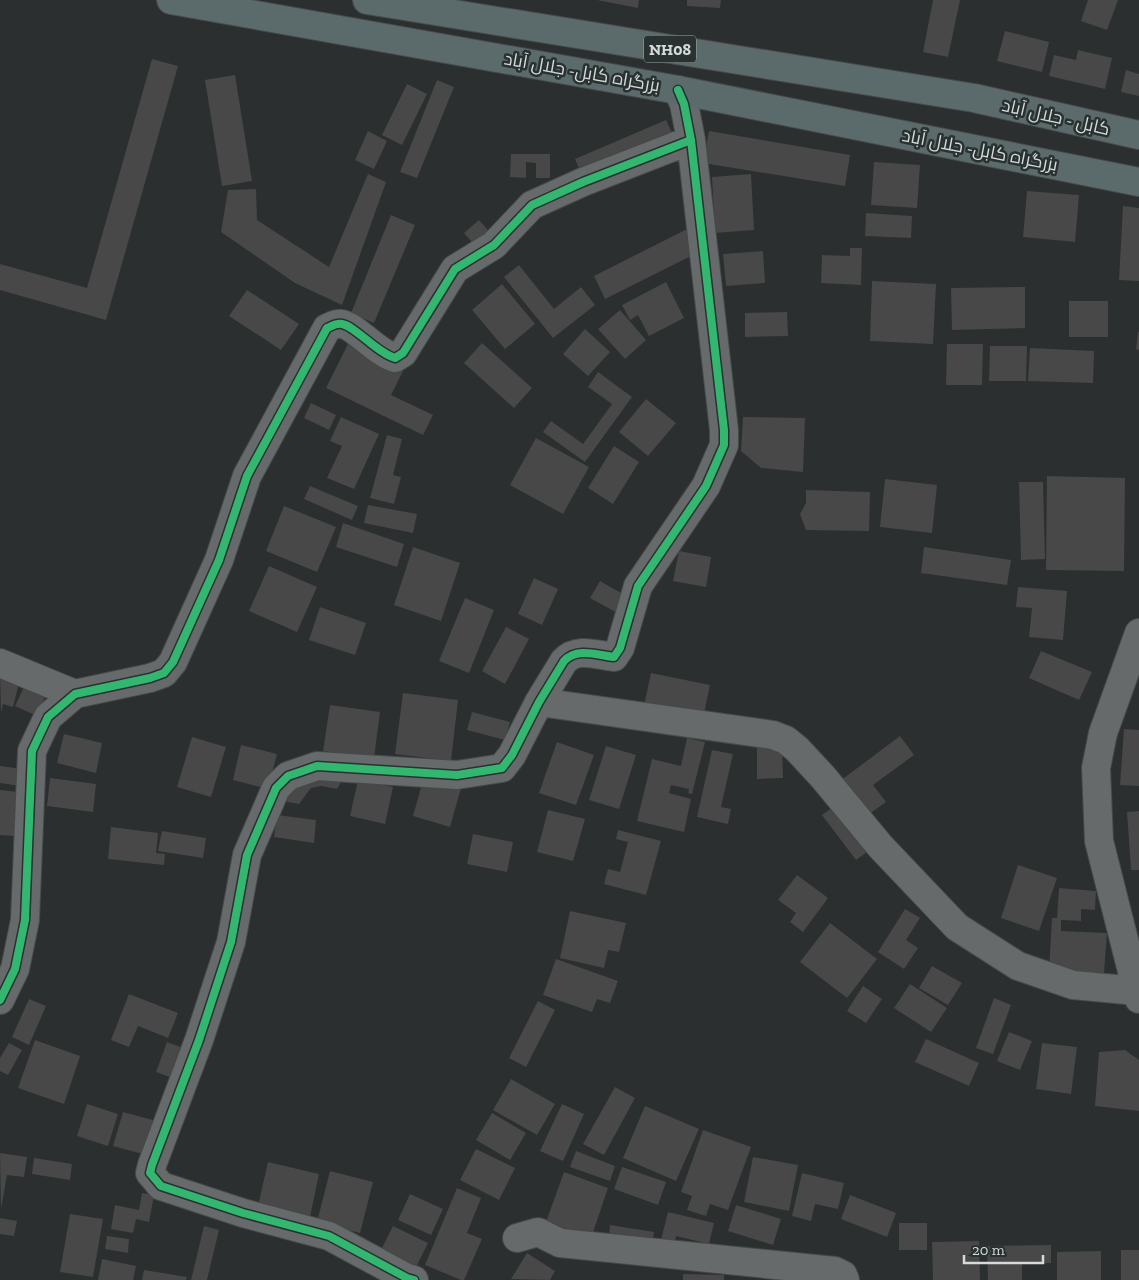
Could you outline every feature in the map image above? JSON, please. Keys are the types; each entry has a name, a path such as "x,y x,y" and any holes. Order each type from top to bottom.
{"highway":[{"name":"بزرگراه کابل- جلال آباد","path":"171,0 678,90 1139,182"},
{"name":"بزرگراه کابل- جلال آباد","path":"367,0 974,98"},
{"name":"کابل - جلال آباد","path":"974,98 1139,135"}],"street":[{"path":"414,1280 329,1236 243,1213 161,1186 150,1173 199,1040 231,942 247,855 276,788 288,776 317,766 458,775 502,768 512,755 539,702 564,661 570,655 578,652 614,657 620,648 638,586 706,486 724,445 723,420 691,140 684,104 678,90"},
{"path":"0,1000 15,968 25,920 32,751 48,717 75,694 150,678 164,673 173,662 219,560 247,476 327,328 336,324 344,324 386,355 395,358 403,353 455,269 494,245 532,206 583,182 691,140"},
{"path":"539,702 773,735 786,740 823,777 880,846 956,927 1018,966 1073,985 1138,995 1100,841 1096,768 1103,733 1139,632"},
{"path":"0,663 75,694"},
{"path":"517,1238 538,1232 560,1243 835,1271 842,1275 845,1280"}],"building":[{"path":"597,0 639,0 638,8"},
{"path":"687,0 721,0 720,8 687,6"},
{"path":"933,0 960,0 948,57 923,52"},
{"path":"1088,0 1118,0 1107,30 1081,21"},
{"path":"1005,31 1049,42 1042,72 997,61"},
{"path":"1078,50 1112,58 1105,89 1049,76 1054,55 1076,60"},
{"path":"152,59 178,66 106,320 0,290 0,264 87,288"},
{"path":"1126,70 1139,74 1139,96 1121,92"},
{"path":"235,75 252,181 222,186 205,80"},
{"path":"437,80 454,87 417,178 400,172"},
{"path":"407,84 427,94 402,145 382,135"},
{"path":"666,120 673,135 582,175 575,159"},
{"path":"368,131 387,141 374,169 355,160"},
{"path":"709,131 850,155 845,186 703,163"},
{"path":"511,154 550,154 550,178 536,178 536,163 526,162 526,178 510,177"},
{"path":"874,162 920,165 917,208 871,205"},
{"path":"368,174 386,182 342,305 295,283 221,232 228,190 256,189 257,220 329,267"},
{"path":"751,174 754,230 715,233 712,177"},
{"path":"1027,191 1079,195 1075,242 1023,237"},
{"path":"1123,206 1139,208 1139,281 1119,280"},
{"path":"866,213 912,216 911,238 865,236"},
{"path":"391,215 415,225 374,323 351,313"},
{"path":"479,220 493,236 478,249 464,233"},
{"path":"693,226 699,252 605,299 594,276"},
{"path":"850,248 862,248 861,285 821,283 822,255 850,256"},
{"path":"763,251 765,283 726,286 723,254"},
{"path":"519,265 554,309 581,287 595,305 553,338 504,277"},
{"path":"872,281 936,284 933,344 870,341"},
{"path":"666,282 684,318 649,336 638,315 630,320 622,305"},
{"path":"502,284 535,324 505,349 472,310"},
{"path":"1025,287 1025,328 952,330 951,288"},
{"path":"247,290 299,324 281,350 229,316"},
{"path":"1069,301 1108,301 1108,337 1069,337"},
{"path":"620,310 646,340 625,359 598,329"},
{"path":"787,312 788,336 745,337 745,313"},
{"path":"585,329 610,352 588,376 563,354"},
{"path":"1139,332 1139,350 1136,349"},
{"path":"482,343 532,388 514,408 464,363"},
{"path":"348,344 403,371 391,395 433,415 423,435 326,388"},
{"path":"947,344 983,344 982,385 946,385"},
{"path":"990,346 1027,346 1026,381 989,381"},
{"path":"1030,348 1094,351 1093,383 1028,381"},
{"path":"598,372 632,397 585,462 543,432 551,421 583,444 612,404 588,387"},
{"path":"646,399 676,423 648,456 619,432"},
{"path":"311,403 336,415 329,430 304,418"},
{"path":"341,417 379,434 354,489 327,478 342,446 330,441"},
{"path":"743,417 805,418 803,472 761,468 741,451"},
{"path":"387,435 402,439 393,475 401,477 394,504 370,498"},
{"path":"536,438 589,467 563,514 510,485"},
{"path":"614,446 639,462 613,504 588,488"},
{"path":"1047,476 1125,478 1124,571 1046,570"},
{"path":"885,479 937,485 932,533 880,527"},
{"path":"1019,482 1043,482 1045,559 1021,560"},
{"path":"310,486 358,506 352,520 304,499"},
{"path":"806,490 870,492 869,531 806,530 800,514 806,503"},
{"path":"368,505 417,514 413,533 364,523"},
{"path":"284,506 336,527 317,572 266,551"},
{"path":"343,523 404,544 397,567 336,547"},
{"path":"413,547 460,563 441,621 394,605"},
{"path":"924,547 1011,560 1007,585 921,573"},
{"path":"679,551 711,557 706,587 673,581"},
{"path":"269,566 317,587 297,632 249,611"},
{"path":"534,578 558,589 542,625 518,614"},
{"path":"600,581 630,598 621,615 590,598"},
{"path":"1018,587 1067,591 1063,640 1029,637 1032,608 1016,607"},
{"path":"465,598 494,610 469,673 439,661"},
{"path":"320,607 366,623 355,655 309,640"},
{"path":"506,627 529,639 505,684 482,671"},
{"path":"1041,651 1092,672 1079,700 1029,678"},
{"path":"651,673 710,685 702,723 643,710"},
{"path":"0,674 20,679 13,707 3,704 1,713"},
{"path":"25,685 46,695 37,716 15,706"},
{"path":"403,693 458,700 451,761 395,754"},
{"path":"330,705 380,712 374,758 323,751"},
{"path":"472,712 510,722 505,740 467,730"},
{"path":"1124,729 1139,730 1139,786 1120,785"},
{"path":"64,734 102,743 96,773 57,763"},
{"path":"900,736 914,755 873,785 886,802 862,819 836,784"},
{"path":"192,737 226,747 211,797 177,787"},
{"path":"687,738 705,742 692,794 688,793 689,789 671,785 669,793 691,799 684,832 637,821 652,759 681,766"},
{"path":"557,742 594,755 576,805 539,793"},
{"path":"757,743 782,743 783,778 757,779"},
{"path":"241,745 277,754 268,789 233,780"},
{"path":"606,746 636,755 619,809 589,800"},
{"path":"712,750 733,754 721,807 731,809 728,824 697,817"},
{"path":"0,766 31,770 28,787 0,783"},
{"path":"345,776 337,789 321,786 311,788 299,804 278,800 293,783"},
{"path":"424,777 461,788 450,827 413,816"},
{"path":"50,778 96,784 93,812 47,806"},
{"path":"358,780 393,787 385,824 350,816"},
{"path":"0,790 18,792 14,836 0,835"},
{"path":"840,802 874,847 856,860 822,815"},
{"path":"548,810 585,819 573,861 537,852"},
{"path":"1139,811 1139,870 1131,870 1127,812"},
{"path":"277,815 316,820 314,843 274,837"},
{"path":"111,827 158,833 156,853 165,854 164,865 108,859"},
{"path":"618,830 661,841 646,895 604,884 608,869 620,872 628,842 616,839"},
{"path":"162,831 206,838 203,858 158,851"},
{"path":"473,834 513,842 507,872 467,864"},
{"path":"1018,865 1057,878 1039,931 1001,918"},
{"path":"797,875 828,898 803,932 790,922 796,913 778,900"},
{"path":"1059,888 1096,891 1095,910 1081,909 1081,921 1061,920 1061,931 1107,933 1104,973 1049,970 1052,918 1057,918"},
{"path":"905,909 920,918 906,940 918,948 904,969 878,952"},
{"path":"570,911 626,923 619,952 608,950 604,968 560,958"},
{"path":"830,923 877,959 847,998 800,962"},
{"path":"556,959 618,981 610,1003 597,999 592,1012 543,995"},
{"path":"932,966 962,983 948,1005 919,988"},
{"path":"910,984 947,1008 931,1032 894,1008"},
{"path":"863,986 882,999 866,1023 847,1011"},
{"path":"129,994 178,1013 168,1038 138,1026 129,1047 111,1040"},
{"path":"994,998 1011,1005 993,1054 976,1048"},
{"path":"29,999 46,1006 29,1045 12,1037"},
{"path":"538,1001 555,1010 526,1067 509,1058"},
{"path":"1009,1032 1032,1041 1020,1070 997,1061"},
{"path":"926,1039 979,1063 969,1086 915,1062"},
{"path":"35,1040 80,1056 64,1104 18,1088"},
{"path":"167,1042 189,1050 178,1080 156,1072"},
{"path":"9,1043 22,1050 8,1075 0,1071 0,1058"},
{"path":"1042,1043 1077,1047 1071,1094 1036,1089"},
{"path":"1125,1050 1139,1060 1139,1111 1095,1106 1099,1052"},
{"path":"511,1079 555,1104 537,1135 493,1110"},
{"path":"615,1087 635,1098 604,1155 583,1144"},
{"path":"87,1104 118,1114 108,1146 77,1136"},
{"path":"562,1104 584,1114 563,1161 540,1151"},
{"path":"645,1106 699,1129 676,1181 623,1158"},
{"path":"123,1112 160,1122 150,1156 113,1146"},
{"path":"492,1113 526,1133 510,1160 476,1140"},
{"path":"703,1130 751,1147 728,1210 710,1204 706,1216 687,1210 692,1196 681,1192"},
{"path":"476,1149 515,1168 499,1200 460,1180"},
{"path":"576,1151 615,1166 610,1181 570,1167"},
{"path":"0,1153 27,1157 24,1177 7,1175 1,1209"},
{"path":"753,1157 798,1165 789,1211 744,1202"},
{"path":"34,1158 72,1164 70,1180 32,1174"},
{"path":"268,1162 319,1174 310,1217 258,1206"},
{"path":"622,1167 666,1182 658,1205 614,1189"},
{"path":"330,1171 373,1182 360,1233 317,1222"},
{"path":"564,1172 608,1188 591,1238 546,1222"},
{"path":"802,1173 844,1183 838,1209 815,1204 811,1221 792,1216"},
{"path":"457,1188 481,1198 467,1233 482,1239 464,1280 425,1265"},
{"path":"142,1193 154,1195 149,1222 136,1219 133,1233 111,1229 115,1205 139,1210"},
{"path":"410,1194 443,1209 431,1235 398,1220"},
{"path":"850,1195 896,1213 887,1237 841,1219"},
{"path":"736,1205 781,1219 773,1245 728,1231"},
{"path":"668,1212 714,1223 709,1244 676,1236 674,1247 660,1244"},
{"path":"70,1214 103,1219 93,1277 60,1272"},
{"path":"0,1218 17,1221 14,1236 0,1234"},
{"path":"899,1223 927,1223 927,1250 899,1250"},
{"path":"610,1225 654,1232 652,1243 609,1237"},
{"path":"204,1226 219,1230 207,1280 191,1280"},
{"path":"393,1226 428,1243 416,1267 381,1250"},
{"path":"107,1236 129,1239 128,1253 105,1249"},
{"path":"979,1241 980,1280 933,1280 932,1242"},
{"path":"1051,1245 1051,1263 1022,1264 1022,1280 988,1280 987,1246"},
{"path":"1121,1250 1139,1250 1139,1280 1121,1280"},
{"path":"1101,1251 1101,1280 1057,1280 1057,1252"},
{"path":"527,1253 555,1271 550,1280 511,1279"},
{"path":"102,1259 136,1266 133,1280 98,1280"},
{"path":"144,1270 187,1277 186,1280 142,1280"},
{"path":"683,1274 724,1275 724,1280 683,1280"}],"cycle path":[{"path":"414,1280 329,1236 243,1213 161,1186 150,1173 199,1040 231,942 247,855 276,788 288,776 317,766 457,775 502,768 512,755 539,702 564,661 575,654 581,653 614,657 620,648 638,586 706,486 724,445 724,430 691,140 684,104 678,90"},
{"path":"0,1000 15,969 25,920 32,751 48,717 75,694 150,678 164,673 173,662 219,560 247,476 327,328 338,324 347,326 381,351 395,358 403,353 455,269 494,245 532,205 583,182 691,140"}]}
